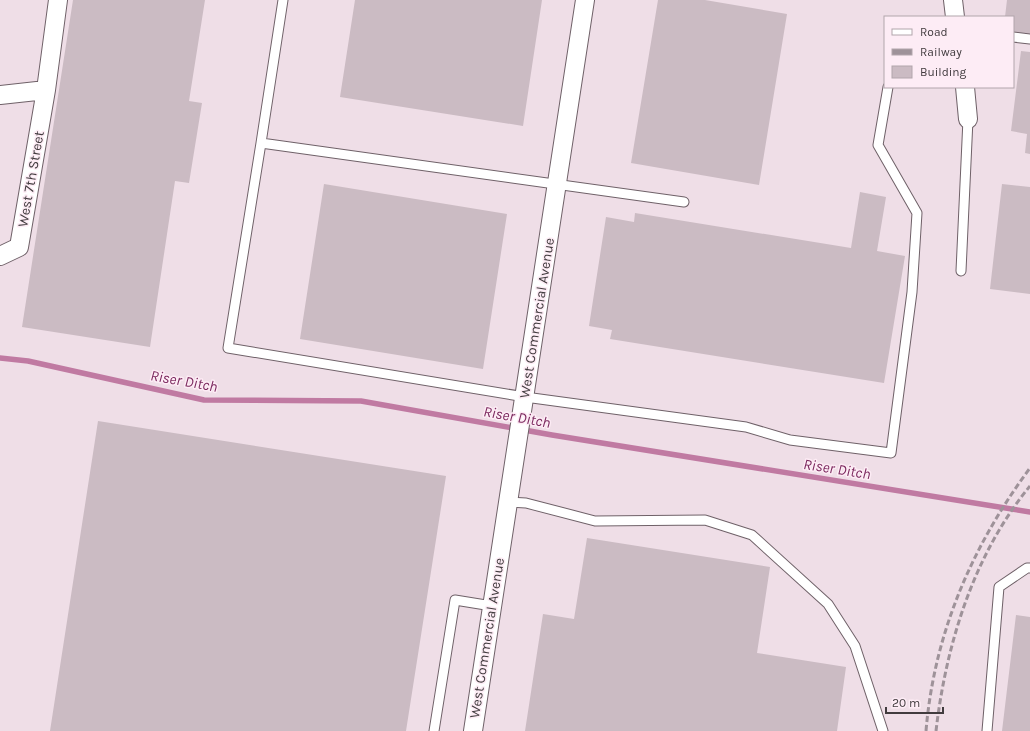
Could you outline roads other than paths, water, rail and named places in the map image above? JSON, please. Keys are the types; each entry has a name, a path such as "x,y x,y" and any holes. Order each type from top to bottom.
{"street":[{"path":"0,95 46,90 58,0"},
{"name":"West Commercial Avenue","path":"473,731 585,0"},
{"path":"953,0 955,16"},
{"path":"965,88 968,119"},
{"name":"West 7th Street","path":"0,256 19,247 46,90"}],"lane":[{"path":"284,0 228,348 525,397 746,427 790,440 891,453 912,292 917,212 878,145 888,88"},
{"path":"1014,37 1030,39"},
{"path":"961,271 968,119"},
{"path":"261,143 557,183 684,202"},
{"path":"508,502 526,503 595,521 705,520 752,535 828,604 855,646 883,731"},
{"path":"987,731 999,586 1027,568 1030,568"},
{"path":"434,731 455,600 492,606"}],"waterway":[{"name":"Riser Ditch","path":"0,358 28,361 204,400 361,401 552,435 1030,512"}],"railway":[{"path":"926,731 930,695 937,660 959,592 990,528 1030,468"},
{"path":"936,731 947,666 955,633 966,601 978,570 993,541 1010,512 1030,486"}]}
